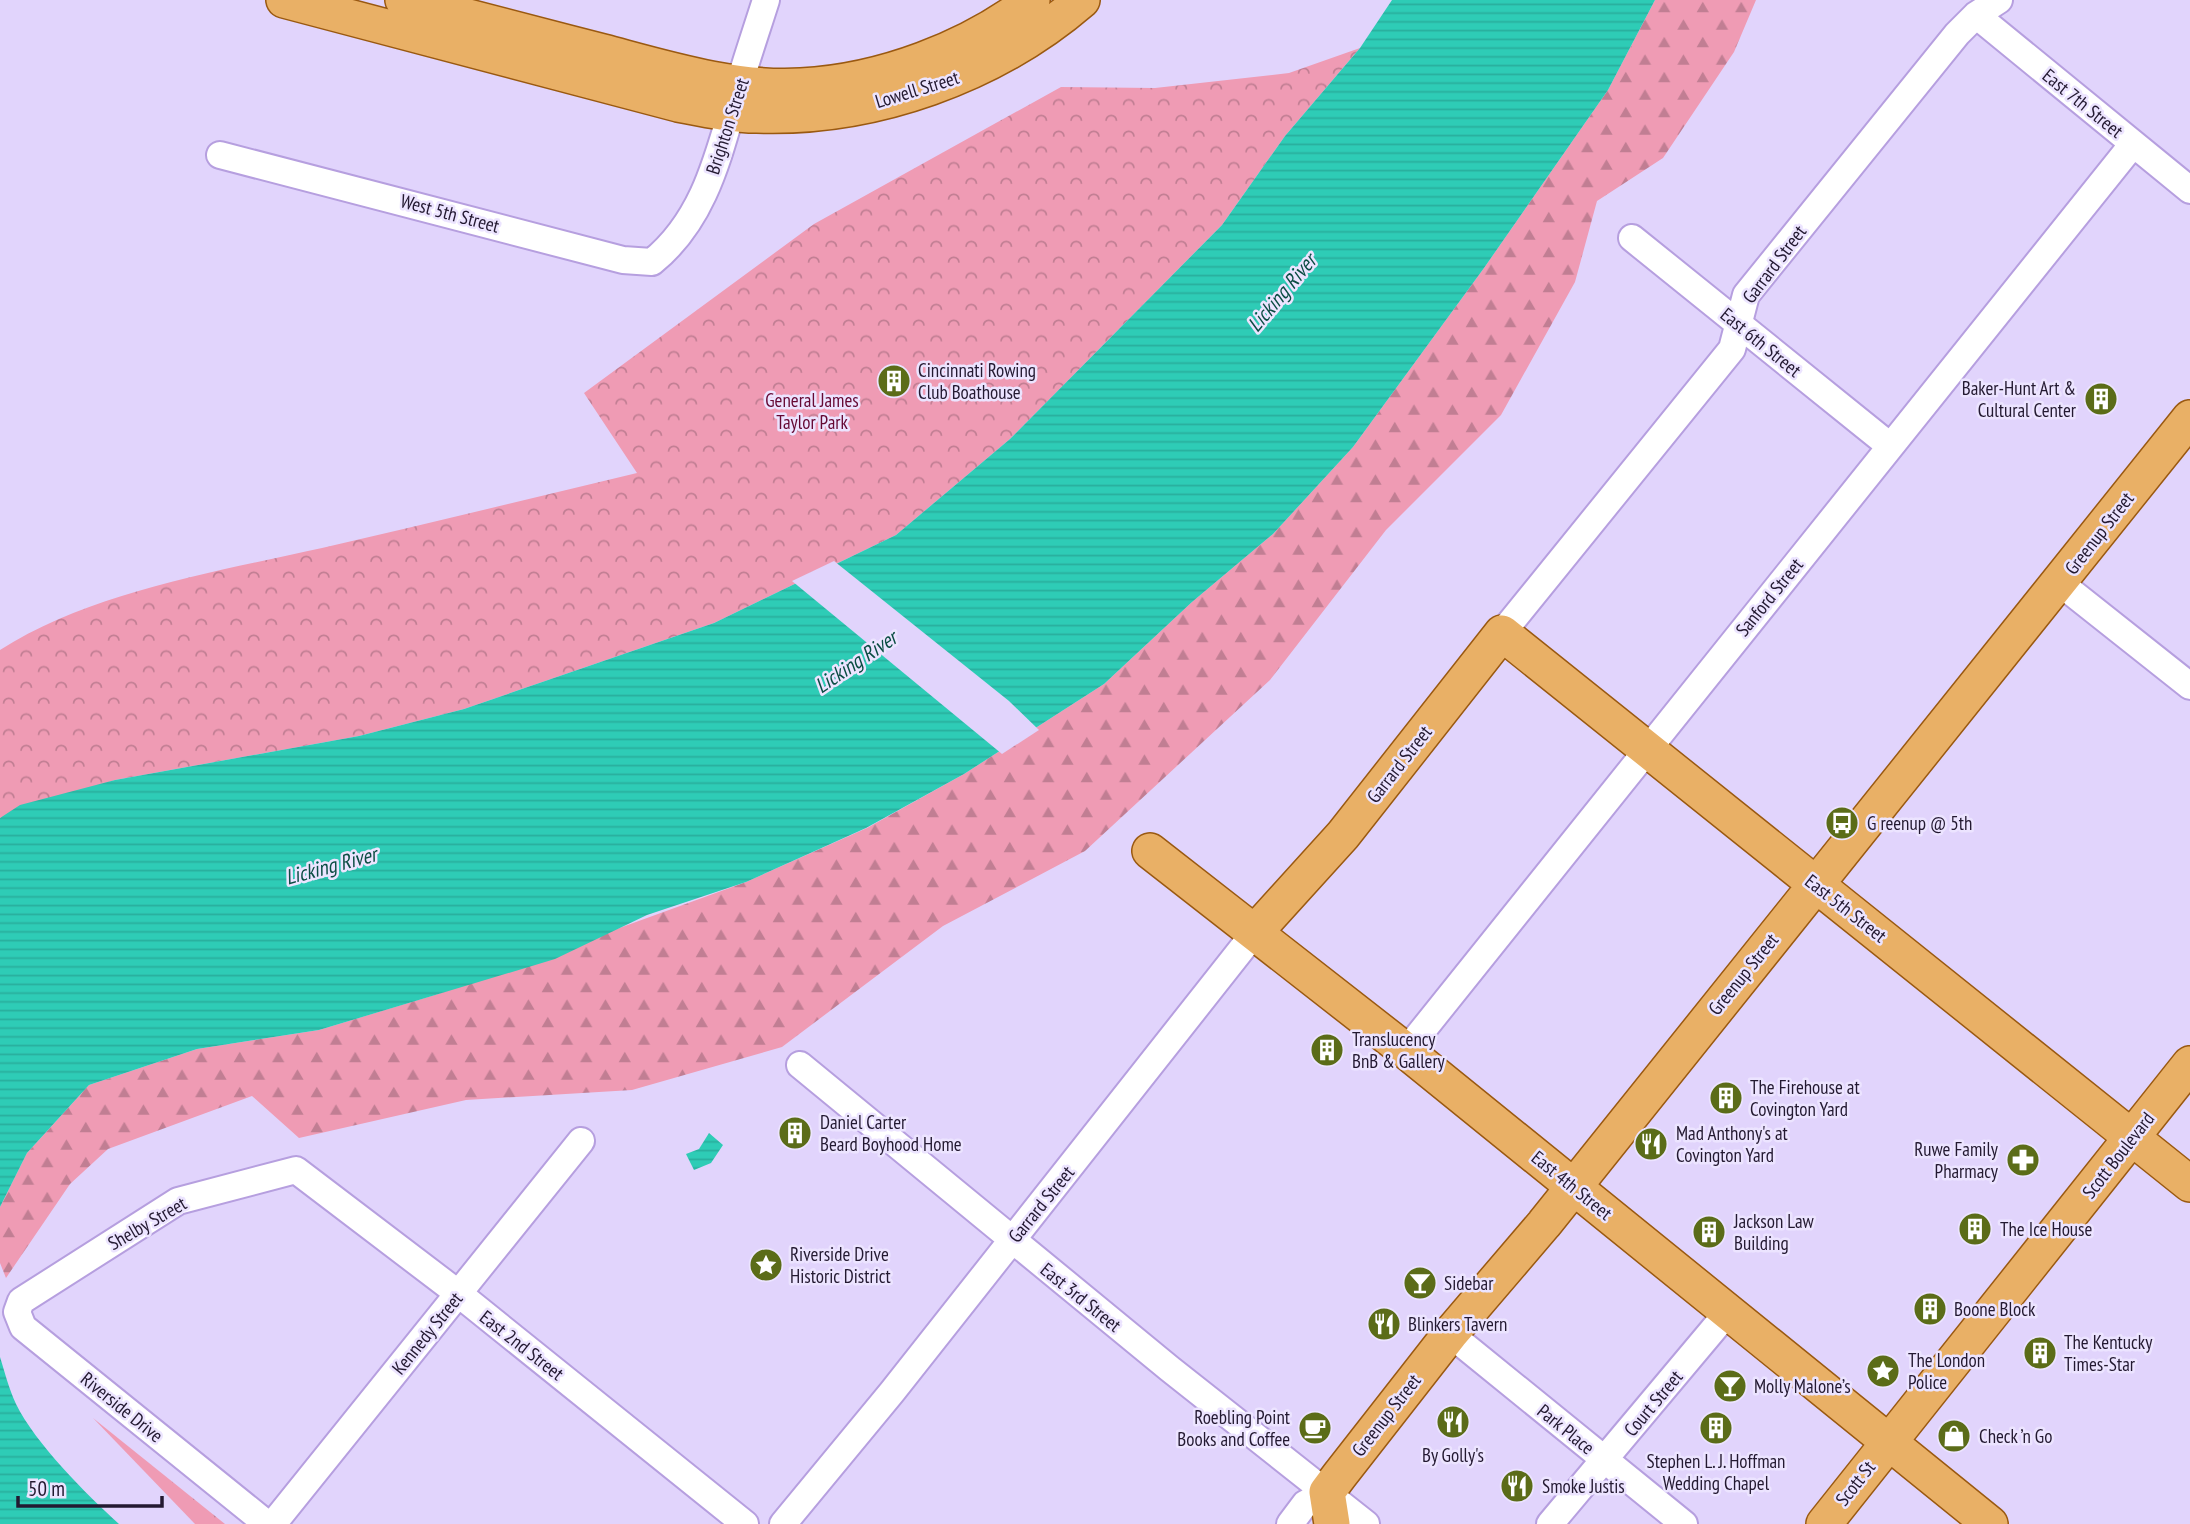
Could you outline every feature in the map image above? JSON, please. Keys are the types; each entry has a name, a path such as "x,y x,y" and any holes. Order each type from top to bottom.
{"main road":[{"path":"284,0 678,104 736,98"},
{"path":"403,0 691,75 736,98"},
{"name":"Lowell Street","path":"736,98 873,74 955,46 990,29 1032,0"},
{"name":"Lowell Street","path":"736,98 812,113 891,99 957,78 1045,28 1082,0"},
{"name":"Greenup Street","path":"1329,1508 1450,1334 1573,1187 2190,418"},
{"name":"East 5th Street","path":"1502,633 2190,1184"},
{"name":"Garrard Street","path":"1256,931 1343,835 1502,633"},
{"name":"East 4th Street","path":"1150,850 1406,1051 1990,1524"},
{"name":"Scott Boulevard","path":"1887,1442 2190,1064"},
{"name":"Scott St","path":"1824,1524 1887,1442"}],"street":[{"name":"Brighton Street","path":"673,244 702,199 722,153 766,0"},
{"name":"Garrard Street","path":"1502,633 1732,349 1746,295 1957,34 1976,15 1999,0"},
{"name":"East 7th Street","path":"1976,15 2190,190"},
{"name":"Sanford Street","path":"1406,1051 2133,144"},
{"name":"West 5th Street","path":"220,155 623,260 652,262 673,244"},
{"name":"East 6th Street","path":"1632,238 1890,446"},
{"path":"2060,583 2190,686"},
{"name":"Garrard Street","path":"783,1524 1256,931"},
{"name":"East 3rd Street","path":"800,1065 1329,1508 1366,1524"},
{"name":"Kennedy Street","path":"273,1524 581,1140"},
{"name":"East 2nd Street","path":"296,1170 458,1294 745,1524"},
{"name":"Shelby Street","path":"17,1312 21,1301 177,1201 296,1170"},
{"name":"Riverside Drive","path":"17,1312 23,1327 267,1524"},
{"name":"Court Street","path":"1550,1524 1728,1312"},
{"name":"Park Place","path":"1450,1334 1684,1524"},
{"name":"Greenup Street","path":"1290,1524 1305,1504 1329,1508"}],"green space":[{"path":"1655,0 1756,0 1734,52 1663,158 1597,201 1575,282 1501,415 1386,530 1270,680 1085,851 943,926 782,1047 632,1090 466,1100 299,1138 252,1096 108,1149 70,1184 6,1278 0,1263 0,1207 27,1153 89,1085 197,1049 319,1030 438,994 746,882 867,828 964,774 1104,684 1192,602 1273,534 1353,447 1484,268 1608,90"},
{"name":"General James Taylor Park","path":"1360,48 1285,136 1222,225 1010,439 896,535 714,623 464,709 359,736 115,780 0,818 0,650 35,630 114,598 156,586 637,473 584,393 814,224 1061,87 1155,88 1289,73"},
{"path":"93,1418 225,1524 195,1524"}],"water":[{"name":"Licking River","path":"1392,0 1655,0 1608,90 1484,268 1353,447 1273,534 1192,602 1104,684 964,774 866,828 746,882 647,915 555,959 319,1030 197,1049 89,1085 27,1153 0,1207 0,818 20,805 115,780 359,736 464,709 714,623 896,535 1010,439 1222,225 1285,136 1360,48"},
{"path":"709,1133 723,1145 711,1163 694,1170 686,1154 699,1149"},
{"path":"0,1357 16,1404 36,1435 77,1484 119,1524 0,1524"}],"pier":[{"path":"834,561 1009,701 1039,730 1002,754 792,581"}],"place":[{"name":"Cincinnati Rowing Club Boathouse","path":"894,381"},
{"name":"Baker-Hunt Art & Cultural Center","path":"2101,399"},
{"name":"G reenup @ 5th","path":"1842,823"},
{"name":"Translucency BnB & Gallery","path":"1327,1050"},
{"name":"The Firehouse at Covington Yard","path":"1726,1098"},
{"name":"Daniel Carter Beard Boyhood Home","path":"795,1133"},
{"name":"Mad Anthony's at Covington Yard","path":"1651,1144"},
{"name":"Ruwe Family Pharmacy","path":"2023,1160"},
{"name":"The Ice House","path":"1975,1229"},
{"name":"Jackson Law Building","path":"1709,1232"},
{"name":"Riverside Drive Historic District","path":"766,1265"},
{"name":"Sidebar","path":"1420,1283"},
{"name":"Boone Block","path":"1930,1309"},
{"name":"Blinkers Tavern","path":"1384,1324"},
{"name":"The Kentucky Times-Star","path":"2040,1353"},
{"name":"The London Police","path":"1883,1371"},
{"name":"Molly Malone’s","path":"1730,1386"},
{"name":"By Golly's","path":"1453,1422"},
{"name":"Roebling Point Books and Coffee","path":"1315,1428"},
{"name":"Stephen L. J. Hoffman Wedding Chapel","path":"1716,1428"},
{"name":"Check ’n Go","path":"1954,1436"},
{"name":"Smoke Justis","path":"1517,1486"}]}
